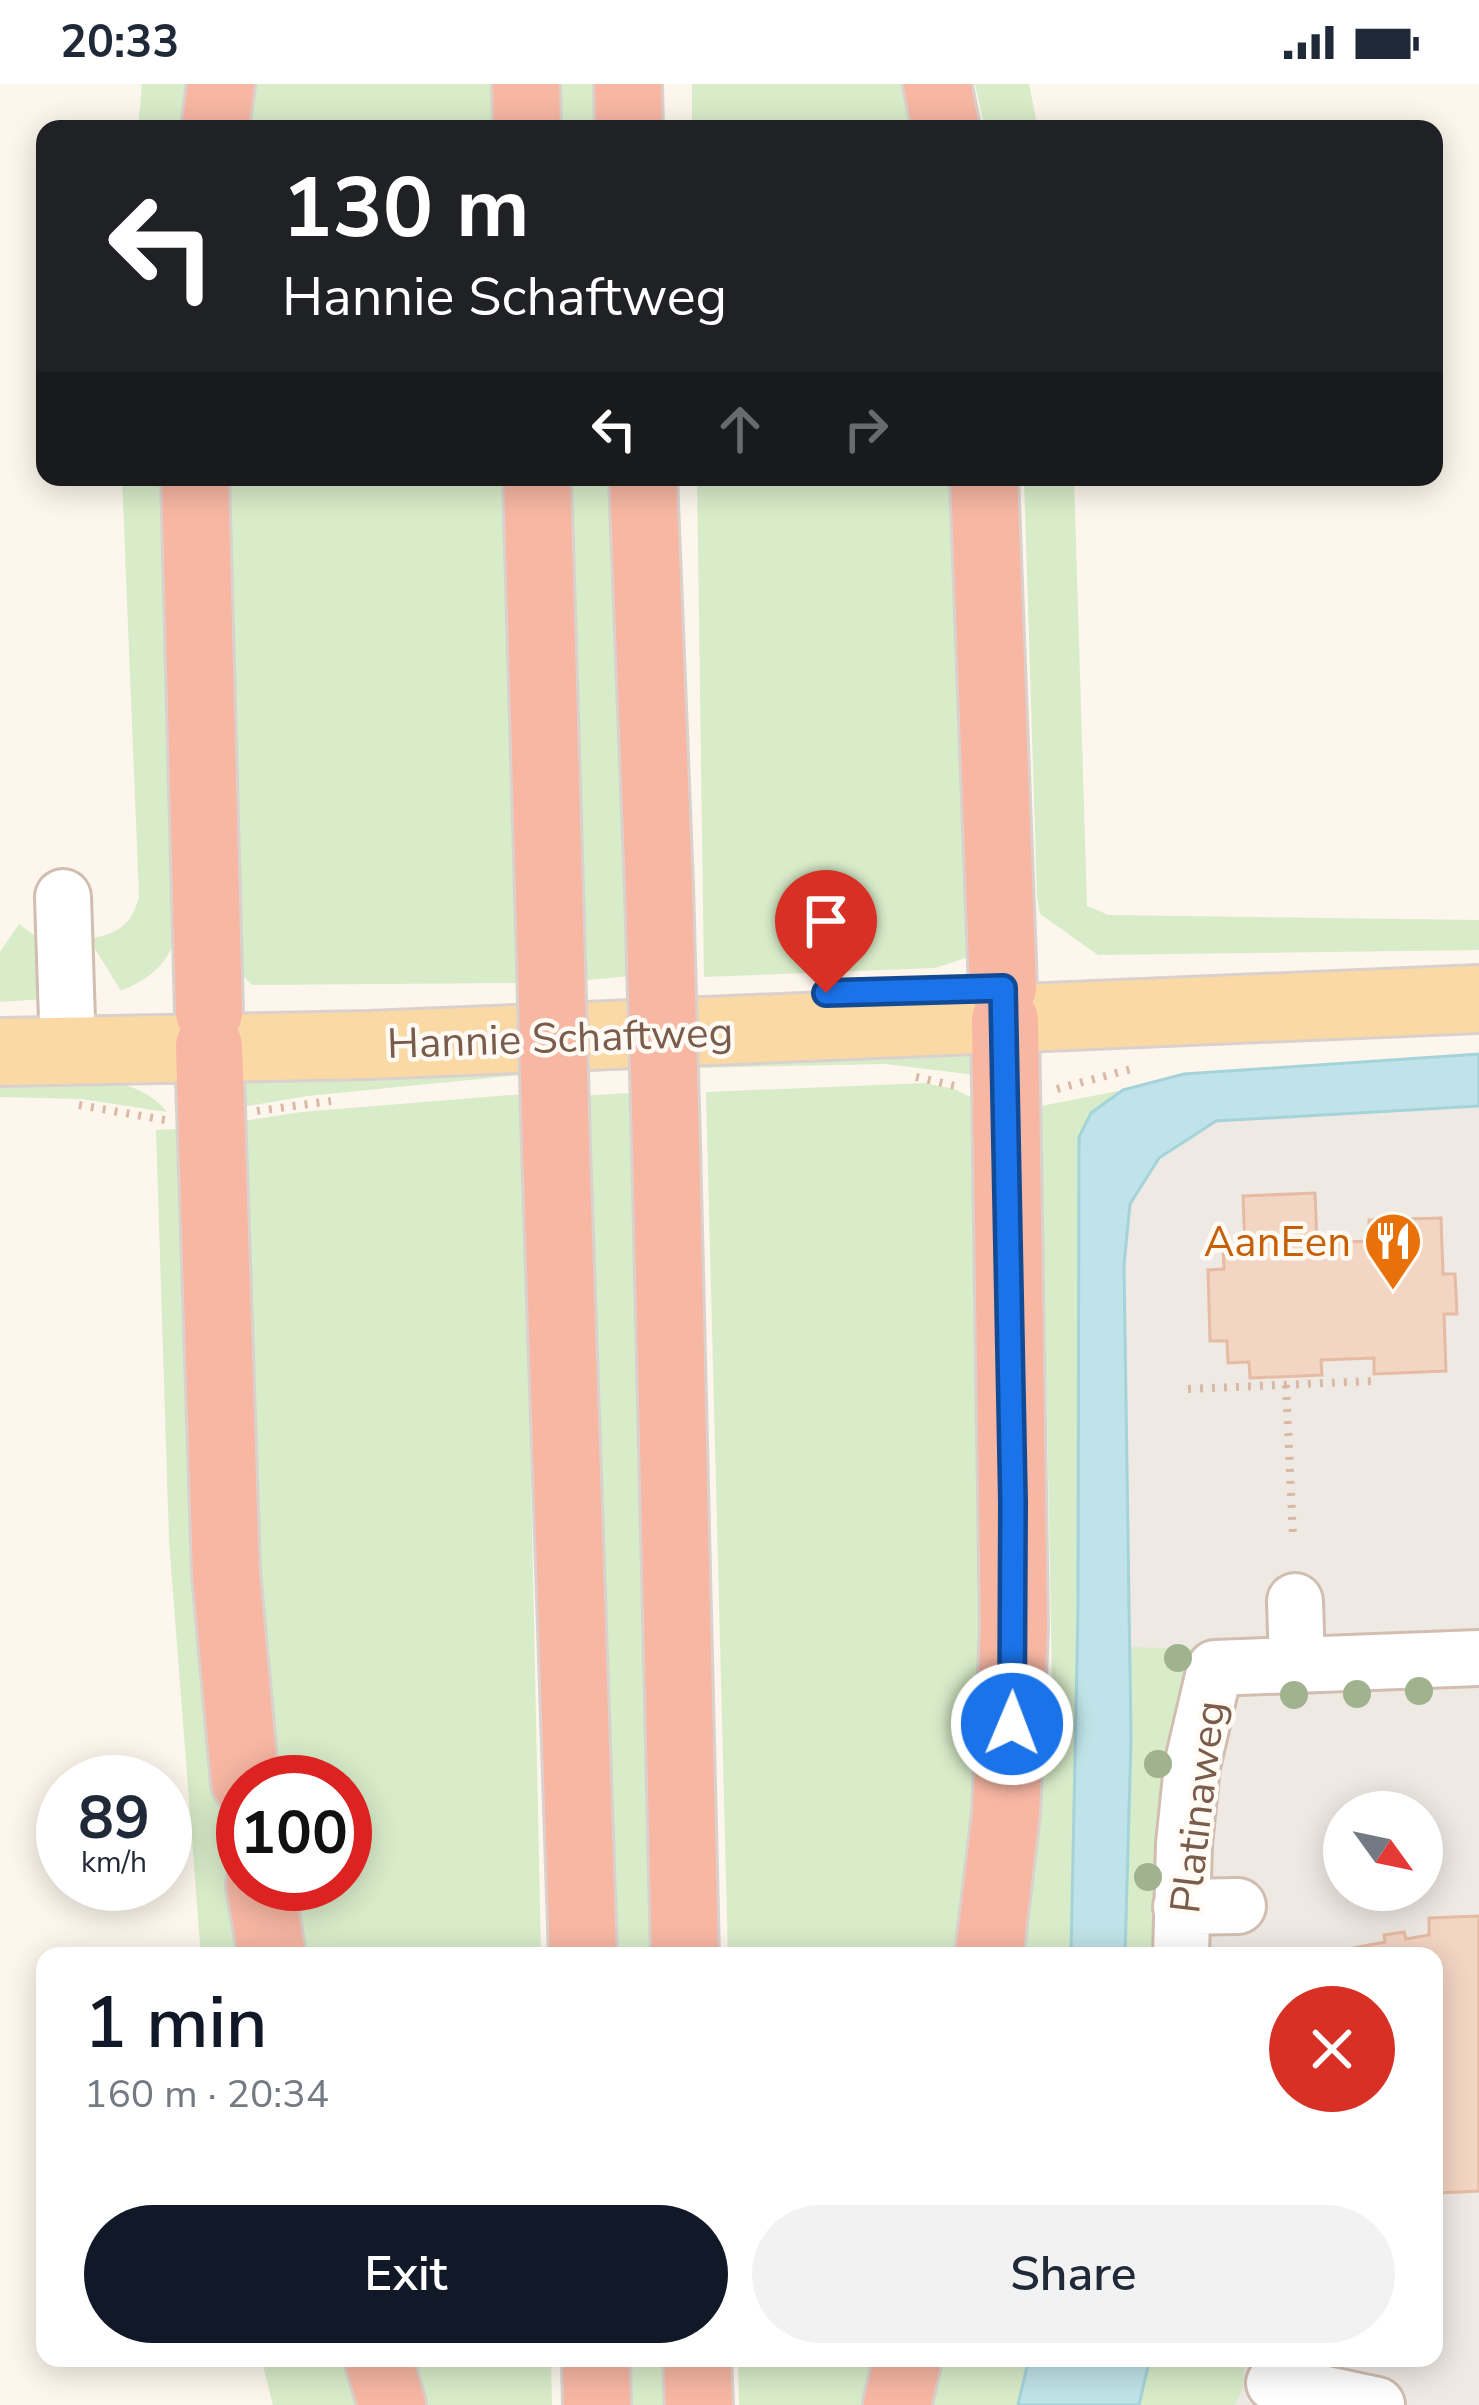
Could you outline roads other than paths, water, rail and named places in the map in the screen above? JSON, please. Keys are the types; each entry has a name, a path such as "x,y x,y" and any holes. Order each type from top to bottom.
{"highway":[{"path":"216,120 221,84"},
{"path":"526,84 527,120"},
{"path":"628,84 629,120"},
{"path":"937,84 944,120"},
{"path":"195,486 226,1574 243,1755"},
{"path":"537,486 584,1947"},
{"path":"644,486 685,1947"},
{"path":"984,486 1004,1004 1014,1628 1006,1813 990,1947"},
{"path":"264,1911 270,1947"},
{"path":"381,2367 392,2405"},
{"path":"596,2367 597,2405"},
{"path":"697,2367 699,2405"},
{"path":"897,2405 906,2367"}],"main road":[{"name":"Hannie Schaftweg","path":"0,1052 67,1058 209,1030 369,1045 1479,977"},
{"name":"Hannie Schaftweg","path":"1004,1004 1479,999"},
{"name":"Hannie Schaftweg","path":"0,1021 67,1058"}],"street":[{"path":"63,897 67,1058"},
{"path":"1295,1600 1297,1665 1479,1658"},
{"name":"Platinaweg","path":"1181,1931 1192,1766 1215,1668 1297,1665"},
{"path":"1181,1931 1238,1906"},
{"path":"1264,2382 1376,2405"}],"water":[{"path":"1479,1054 1479,1106 1216,1121 1159,1158 1130,1204 1124,1265 1131,1739 1125,1947 1071,1947 1079,1137 1091,1113 1123,1090 1184,1074"},
{"path":"1027,2367 1148,2367 1139,2405 1018,2405"}],"place":[{"name":"AanEen","path":"1393,1292"}]}
